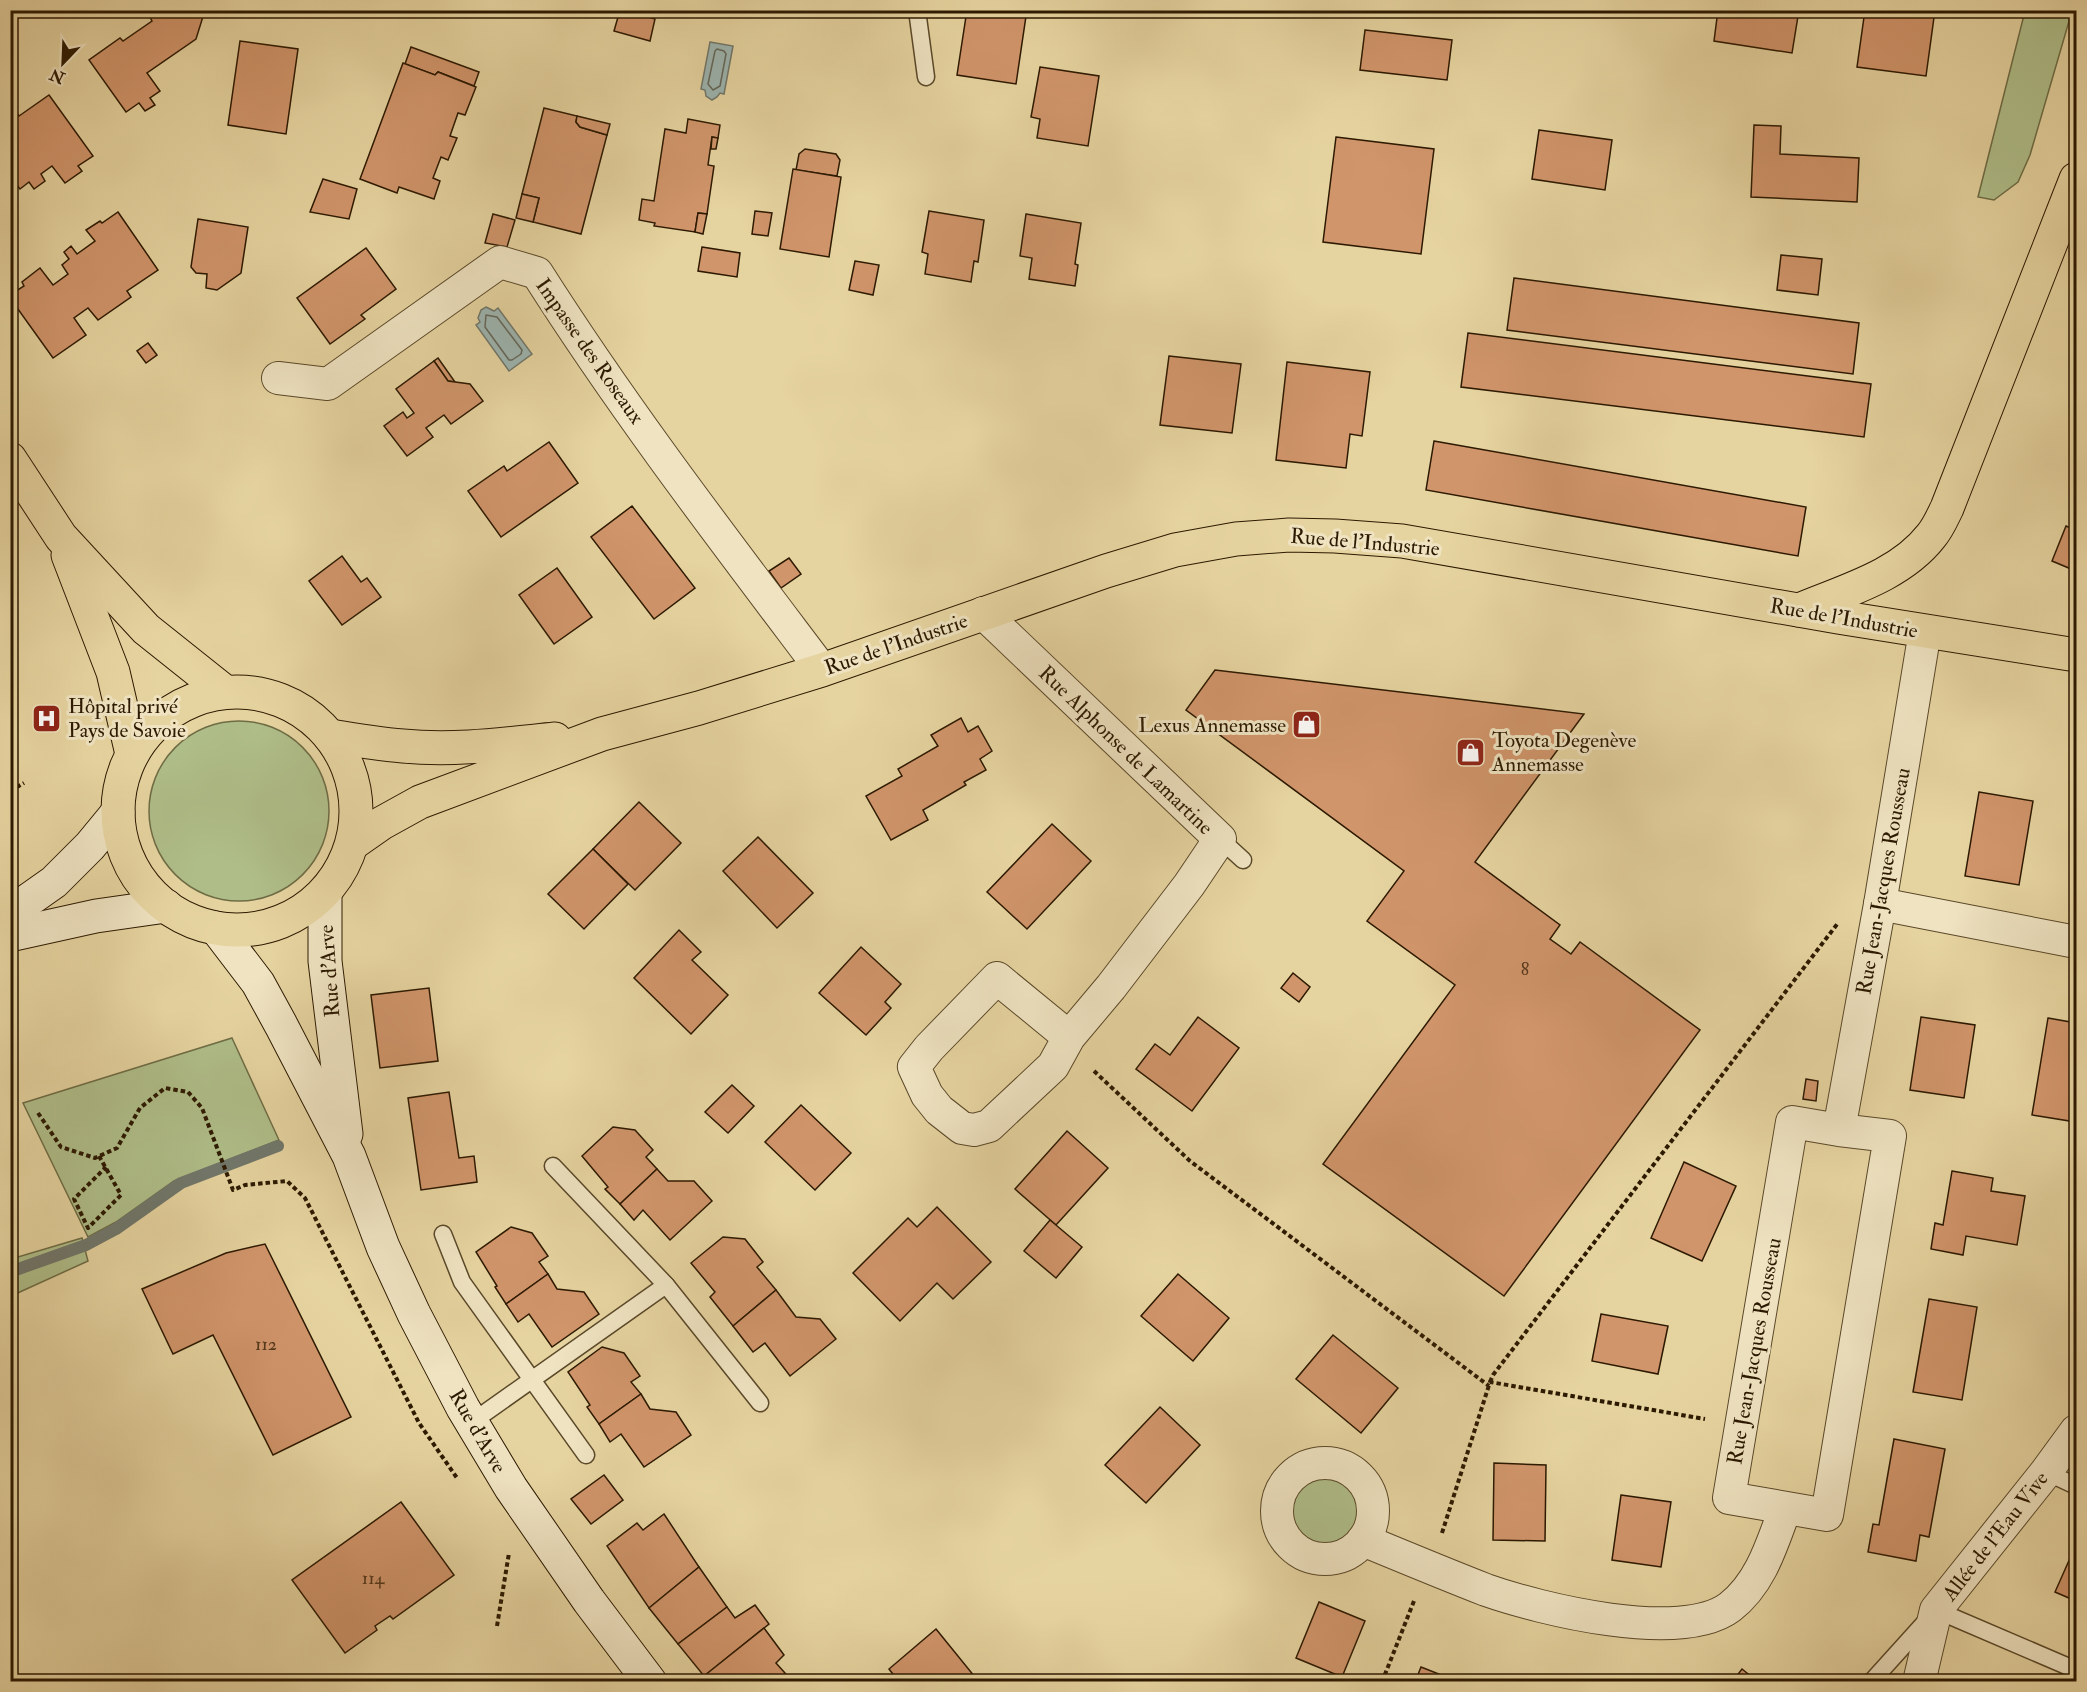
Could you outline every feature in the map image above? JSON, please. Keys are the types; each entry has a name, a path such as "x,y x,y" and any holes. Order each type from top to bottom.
{"main road":[{"path":"1799,610 1894,568 1920,549 1932,536 1951,499 2076,179"},
{"path":"10,459 60,537 146,630 225,692"},
{"name":"Rue de l'Industrie","path":"352,844 382,823 420,802 602,734 699,708 822,670 1106,571 1175,550 1217,542 1289,535 1402,541 1799,610 2076,655"},
{"path":"60,537 113,672 132,754"},
{"path":"245,691 283,700 309,715 330,736 341,752 354,787 356,825 352,844 335,880 312,904 283,921 250,929 216,928 182,916 152,894 131,865 121,839 118,812 121,782 132,754 144,735 161,718 180,705 202,696 245,691"},
{"name":"Rue de l'Industrie","path":"330,736 405,747 443,747 483,746 602,734"},
{"path":"10,913 54,882 90,846 118,812"},
{"name":"Rue d'Arve","path":"325,892 325,961 349,1156"},
{"path":"10,935 96,916 166,906"},
{"name":"Rue d'Arve","path":"216,928 258,983 349,1156 383,1247 414,1314 472,1422 511,1488 650,1682"}],"street":[{"name":"Impasse des Roseaux","path":"278,378 328,384 500,262 537,273 576,335 724,541 822,670"},
{"name":"Rue Alphonse de Lamartine","path":"983,613 1220,839 1182,895 1112,987 1067,1040 1053,1066 989,1126 974,1130 962,1128 939,1110 927,1095 914,1067 929,1048 997,978 1067,1040"},
{"name":"Rue Jean-Jacques Rousseau","path":"1839,1130 1880,904 1925,631"},
{"path":"1880,904 2076,942"},
{"name":"Rue Jean-Jacques Rousseau","path":"1792,1122 1839,1130 1890,1136 1827,1515 1729,1498 1792,1122"},
{"name":"Allée de l'Eau Vive","path":"1919,1682 1936,1610 2076,1431"},
{"path":"1363,1540 1516,1599 1629,1622 1665,1624 1692,1621 1714,1615 1728,1608 1743,1594 1766,1560 1785,1509"}],"lane":[{"path":"917,10 926,77"},
{"path":"1220,839 1243,860"},
{"path":"554,1166 666,1285 760,1403"},
{"path":"443,1234 462,1282 586,1455"},
{"path":"472,1422 666,1285"},
{"path":"2046,1472 2076,1486"},
{"path":"1872,1682 1936,1610 2076,1670"}],"path":[{"path":"10,791 24,783"},
{"path":"1382,1682 1429,1567 1493,1375 1856,899 1880,904"},
{"path":"1067,1040 1190,1161 1490,1384 1741,1426"},
{"path":"38,1113 61,1147 95,1158 117,1148 140,1108 165,1088 188,1092 202,1108 233,1190 246,1185 288,1181 305,1198 419,1423 458,1479"},
{"path":"99,1156 106,1167 121,1196 88,1228 74,1199 106,1167"},
{"path":"497,1626 509,1553 503,1544"}],"green space":[{"path":"2025,11 2072,11 2030,155 2018,182 1994,200 1978,197"},
{"path":"239,721 273,728 289,736 303,747 314,761 322,777 329,811 322,845 314,861 303,875 289,886 273,894 239,901 205,894 189,886 175,875 164,861 156,845 149,811 156,777 164,761 175,747 189,736 205,728"},
{"path":"232,1038 279,1140 174,1181 116,1222 88,1237 23,1103"},
{"path":"82,1238 88,1261 11,1296 11,1259"},
{"path":"1325,1475 1345,1481 1355,1491 1361,1511 1355,1531 1345,1541 1325,1547 1305,1541 1295,1531 1289,1511 1295,1491 1305,1481"}],"water":[{"path":"710,42 733,46 724,94 720,93 712,100 706,96 705,90 701,89"},
{"path":"486,307 494,311 498,308 532,354 509,371 476,325 480,322 478,318 481,310"}],"building":[{"path":"146,10 205,10 196,39 147,73 160,91 150,98 155,105 145,111 139,103 126,112 89,60 120,38 123,41 152,21"},
{"path":"620,10 655,19 650,41 614,31"},
{"path":"967,10 989,10 1026,16 1016,84 957,75"},
{"path":"1718,10 1799,10 1792,53 1714,41"},
{"path":"1865,10 1935,10 1926,76 1857,67"},
{"path":"1365,30 1452,40 1447,80 1360,70"},
{"path":"240,41 298,49 286,134 228,125"},
{"path":"411,47 479,72 474,86 438,72 435,75 405,64"},
{"path":"403,63 435,75 438,72 476,87 465,115 458,113 450,136 457,138 448,160 441,157 433,178 440,181 434,199 399,187 397,193 360,179"},
{"path":"1040,67 1099,76 1088,146 1037,138 1040,119 1031,117"},
{"path":"49,95 93,156 78,166 82,171 65,183 52,166 41,174 45,181 34,189 29,182 20,189 13,180 10,182 10,117 17,113 19,116"},
{"path":"544,108 577,116 576,122 580,127 607,135 581,234 533,222 539,198 522,194"},
{"path":"577,116 610,124 607,135 580,127 576,122"},
{"path":"688,119 720,125 718,138 712,137 708,165 714,166 707,214 698,213 695,232 654,226 655,223 639,220 642,199 654,201 665,129 686,133"},
{"path":"1754,125 1781,126 1780,154 1859,158 1857,202 1751,197"},
{"path":"1539,130 1612,140 1605,190 1532,179"},
{"path":"712,137 718,138 716,149 711,149"},
{"path":"1336,137 1434,149 1421,254 1323,242"},
{"path":"805,149 836,154 840,160 837,176 796,170 799,154"},
{"path":"793,169 841,177 829,257 780,249"},
{"path":"323,179 357,189 349,219 310,212"},
{"path":"522,194 539,198 533,222 516,218"},
{"path":"755,211 772,213 768,236 752,234"},
{"path":"929,211 984,220 978,262 974,261 971,282 925,274 928,254 922,252"},
{"path":"118,212 158,270 127,291 131,297 98,320 88,308 74,318 86,335 53,358 10,295 24,286 22,282 40,268 53,285 68,274 62,265 69,259 64,252 71,246 77,254 95,241 86,230"},
{"path":"698,213 707,214 703,234 695,232"},
{"path":"493,214 515,220 507,247 485,243"},
{"path":"1026,214 1081,223 1075,264 1078,265 1075,286 1029,279 1032,258 1020,256"},
{"path":"198,219 248,227 241,273 217,290 206,288 207,274 196,273 191,267"},
{"path":"702,247 740,253 737,277 698,271"},
{"path":"366,248 396,289 361,315 365,319 330,344 297,298"},
{"path":"1781,255 1822,259 1818,295 1777,290"},
{"path":"855,261 879,265 873,295 849,290"},
{"path":"1514,278 1859,323 1853,374 1507,330"},
{"path":"1468,333 1871,384 1864,437 1461,387"},
{"path":"148,343 157,355 146,363 137,351"},
{"path":"1169,356 1241,364 1232,433 1160,425"},
{"path":"438,358 455,382 448,381 434,361"},
{"path":"434,361 448,381 470,384 483,401 451,424 444,415 426,428 433,437 407,456 384,426 403,412 407,418 414,413 396,389"},
{"path":"1287,362 1370,372 1362,436 1350,434 1346,468 1276,460"},
{"path":"1434,441 1806,507 1798,556 1426,490"},
{"path":"549,442 578,483 501,537 468,491 504,466 507,471"},
{"path":"632,506 695,588 654,619 591,537"},
{"path":"2066,526 2076,530 2076,571 2052,561"},
{"path":"342,556 361,582 367,578 381,597 342,625 309,581"},
{"path":"789,558 801,574 781,588 769,571"},
{"path":"557,568 592,617 554,644 519,595"},
{"path":"1215,670 1584,714 1475,862 1560,925 1550,939 1571,954 1580,942 1700,1030 1504,1296 1323,1164 1455,985 1367,921 1404,871 1186,710"},
{"path":"961,718 968,732 978,726 992,751 980,759 986,770 964,782 966,785 923,810 928,820 891,840 866,796 902,776 898,769 938,746 931,735"},
{"path":"1979,792 2033,801 2019,885 1965,876"},
{"path":"639,802 681,843 635,890 593,849"},
{"path":"1052,824 1091,861 1027,929 987,892"},
{"path":"758,837 813,893 777,928 723,871"},
{"path":"593,849 628,884 584,929 548,894"},
{"path":"679,930 701,952 692,960 728,995 691,1034 634,978"},
{"path":"861,947 901,984 885,1002 891,1008 866,1035 819,993"},
{"path":"1293,973 1310,987 1299,1002 1281,988"},
{"path":"429,988 438,1061 380,1068 371,995"},
{"path":"1198,1017 1239,1048 1192,1111 1136,1069 1155,1044 1170,1055"},
{"path":"1921,1017 1975,1025 1964,1098 1910,1090"},
{"path":"2048,1018 2076,1023 2076,1122 2032,1115"},
{"path":"1806,1079 1818,1081 1816,1101 1803,1099"},
{"path":"732,1085 754,1106 728,1133 705,1112"},
{"path":"449,1092 459,1158 474,1156 477,1182 421,1190 408,1098"},
{"path":"801,1105 851,1153 815,1190 765,1142"},
{"path":"613,1127 635,1130 653,1150 646,1157 657,1169 620,1204 605,1189 608,1187 582,1156"},
{"path":"1067,1131 1108,1168 1056,1225 1015,1189"},
{"path":"1684,1162 1736,1186 1702,1261 1651,1238"},
{"path":"657,1169 668,1181 694,1181 712,1201 670,1240 643,1210 634,1220 620,1204"},
{"path":"1952,1171 1993,1178 1991,1191 2025,1196 2017,1245 1966,1236 1963,1255 1931,1249 1935,1223 1943,1225"},
{"path":"937,1207 991,1262 953,1299 937,1283 900,1321 853,1273 908,1218 917,1227"},
{"path":"1050,1220 1082,1247 1056,1278 1024,1251"},
{"path":"511,1227 532,1233 548,1256 539,1262 548,1274 506,1304 476,1252"},
{"path":"723,1237 745,1239 763,1262 757,1267 776,1290 733,1326 710,1297 715,1292 691,1263"},
{"path":"265,1244 351,1417 273,1455 213,1335 173,1354 142,1289 226,1253"},
{"path":"548,1274 557,1289 584,1292 599,1314 552,1347 529,1314 518,1322 506,1304"},
{"path":"1178,1274 1229,1318 1193,1361 1141,1316"},
{"path":"776,1290 796,1317 820,1319 836,1339 790,1376 765,1343 753,1352 733,1326"},
{"path":"1929,1299 1977,1307 1962,1400 1913,1392"},
{"path":"1601,1314 1668,1326 1658,1374 1592,1361"},
{"path":"1333,1335 1398,1388 1361,1433 1296,1379"},
{"path":"602,1347 624,1353 640,1376 631,1382 641,1394 599,1424 587,1407 590,1405 568,1372"},
{"path":"641,1394 650,1409 676,1412 691,1435 644,1467 621,1434 610,1442 599,1424"},
{"path":"1160,1407 1200,1445 1146,1503 1105,1465"},
{"path":"1894,1439 1945,1449 1929,1537 1920,1535 1916,1561 1868,1552 1873,1524 1879,1525"},
{"path":"1494,1463 1546,1465 1545,1541 1493,1540"},
{"path":"604,1475 623,1500 591,1524 571,1499"},
{"path":"1621,1495 1671,1502 1661,1567 1612,1560"},
{"path":"401,1502 454,1575 393,1619 390,1616 375,1626 377,1630 345,1653 292,1580"},
{"path":"664,1514 699,1567 649,1608 607,1546 637,1523 643,1530"},
{"path":"2076,1547 2076,1601 2055,1592"},
{"path":"699,1567 727,1607 678,1644 649,1608"},
{"path":"1319,1602 1365,1621 1342,1677 1296,1658"},
{"path":"755,1605 769,1624 704,1676 678,1644 727,1607 735,1618"},
{"path":"764,1628 784,1655 776,1663 793,1682 709,1682 704,1676"},
{"path":"936,1629 979,1682 899,1682 889,1669"},
{"path":"1421,1667 1454,1680 1454,1682 1415,1682"},
{"path":"1742,1669 1758,1682 1732,1682"}],"waterway":[{"path":"10,1272 86,1245 116,1229 181,1183 278,1146"}],"place":[{"name":"Hôpital privé Pays de Savoie","path":"47,718"},
{"name":"Lexus Annemasse","path":"1307,725"},
{"name":"Toyota Degenève Annemasse","path":"1471,752"}]}
